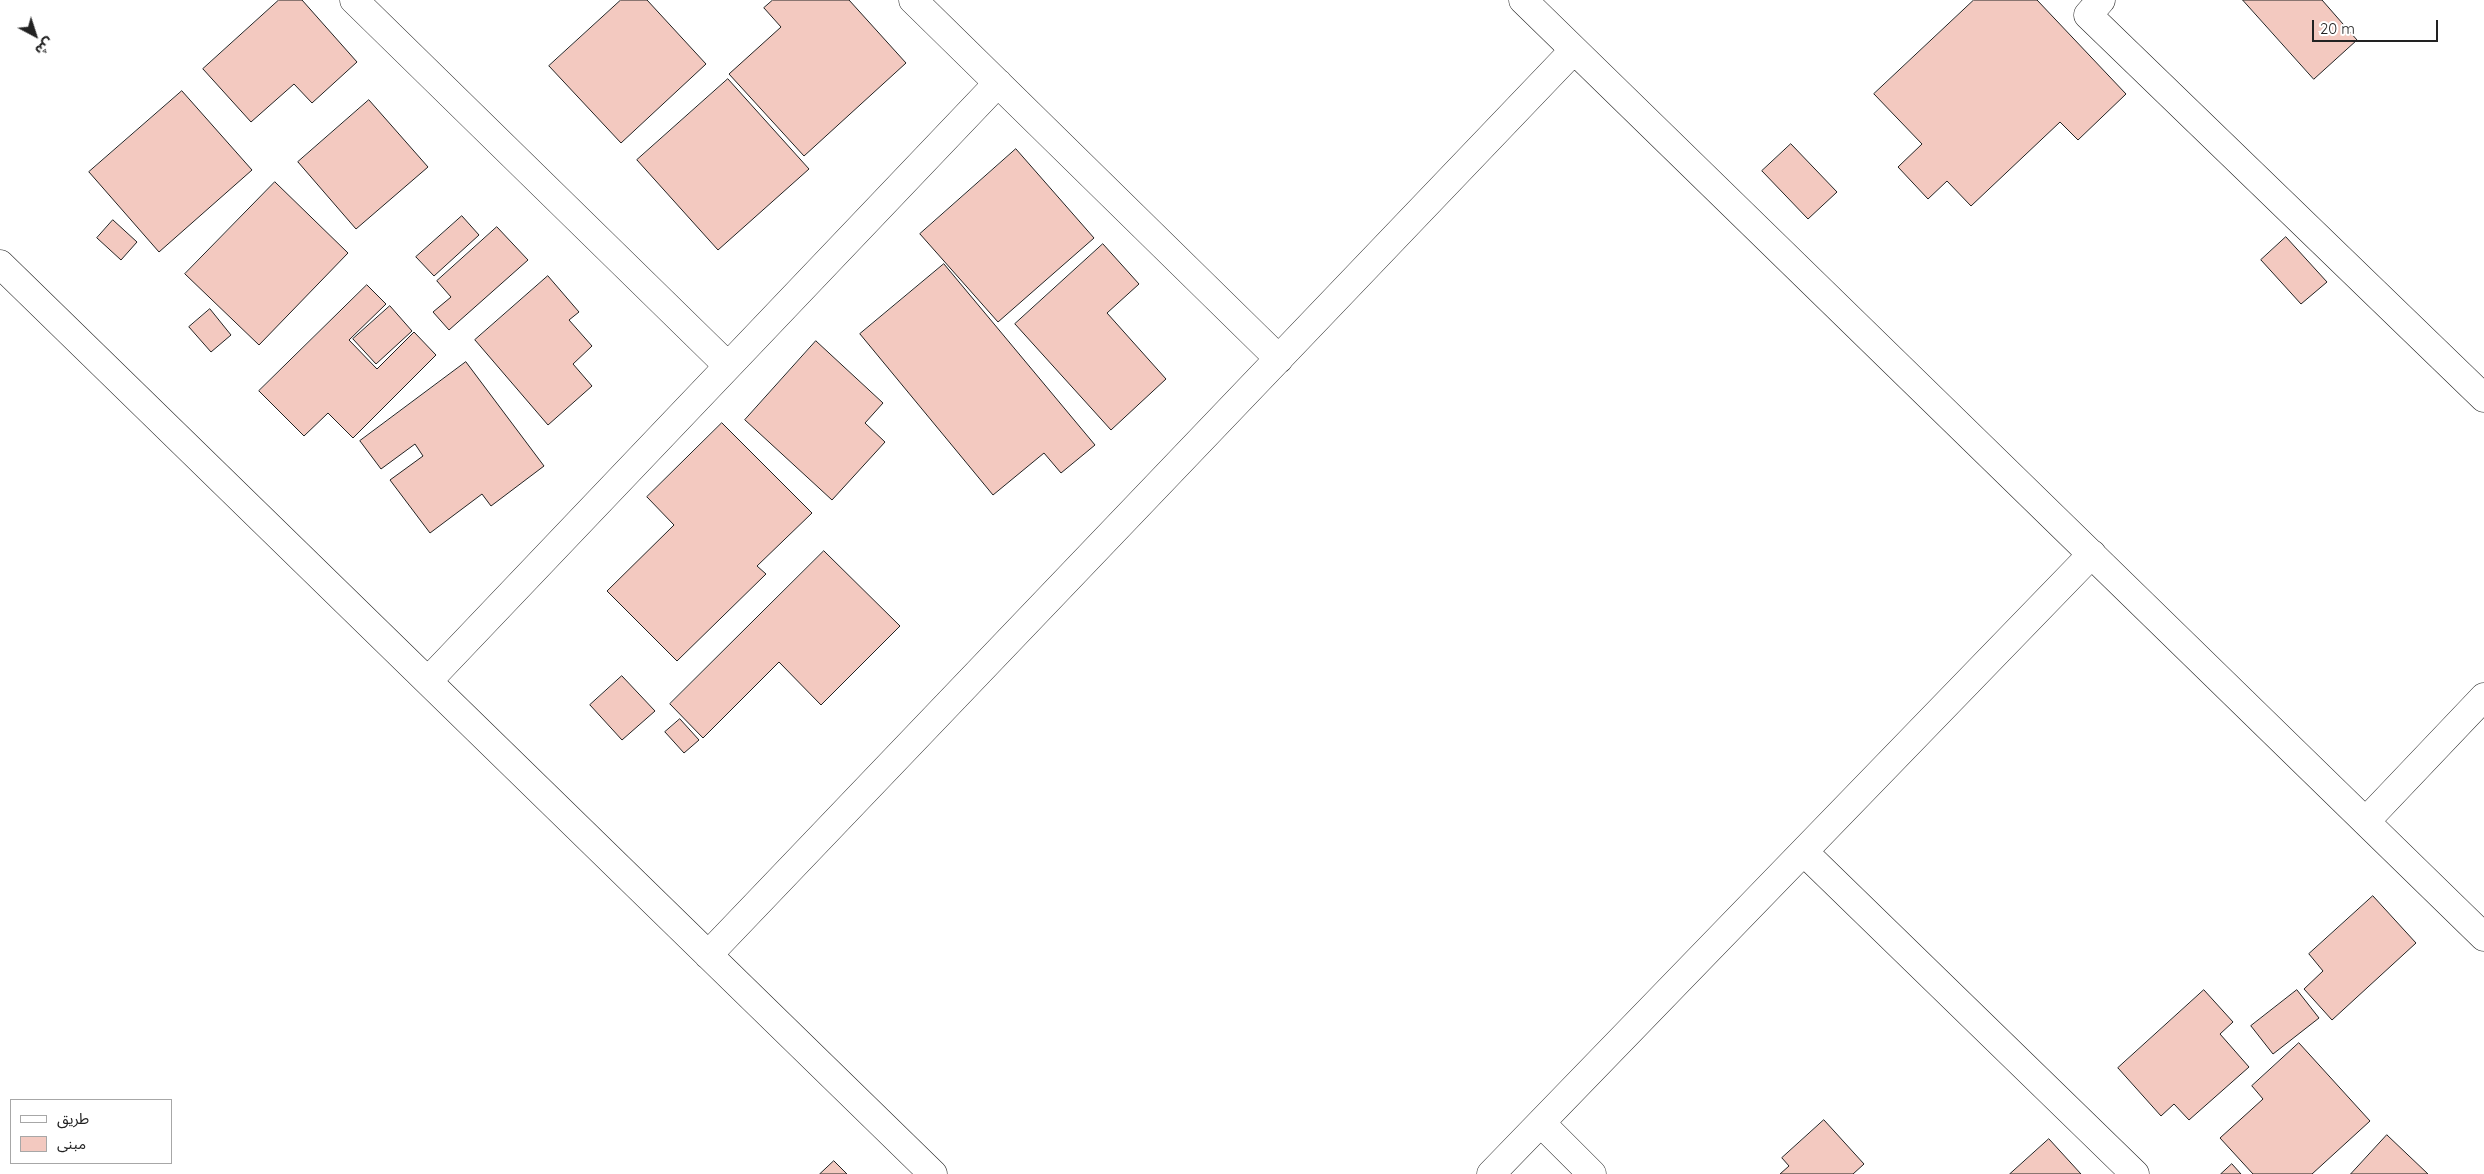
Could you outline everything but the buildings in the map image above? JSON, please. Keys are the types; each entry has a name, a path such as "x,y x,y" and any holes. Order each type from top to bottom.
{"street":[{"path":"354,0 728,366"},
{"path":"913,0 1279,359"},
{"path":"1523,0 2484,936"},
{"path":"2087,5 2484,398"},
{"path":"708,956 1574,50"},
{"path":"428,681 998,83"},
{"path":"0,264 932,1174"},
{"path":"1491,1174 2092,554"},
{"path":"2366,821 2484,697"},
{"path":"1804,852 2135,1174"},
{"path":"1541,1123 1592,1174"}]}
